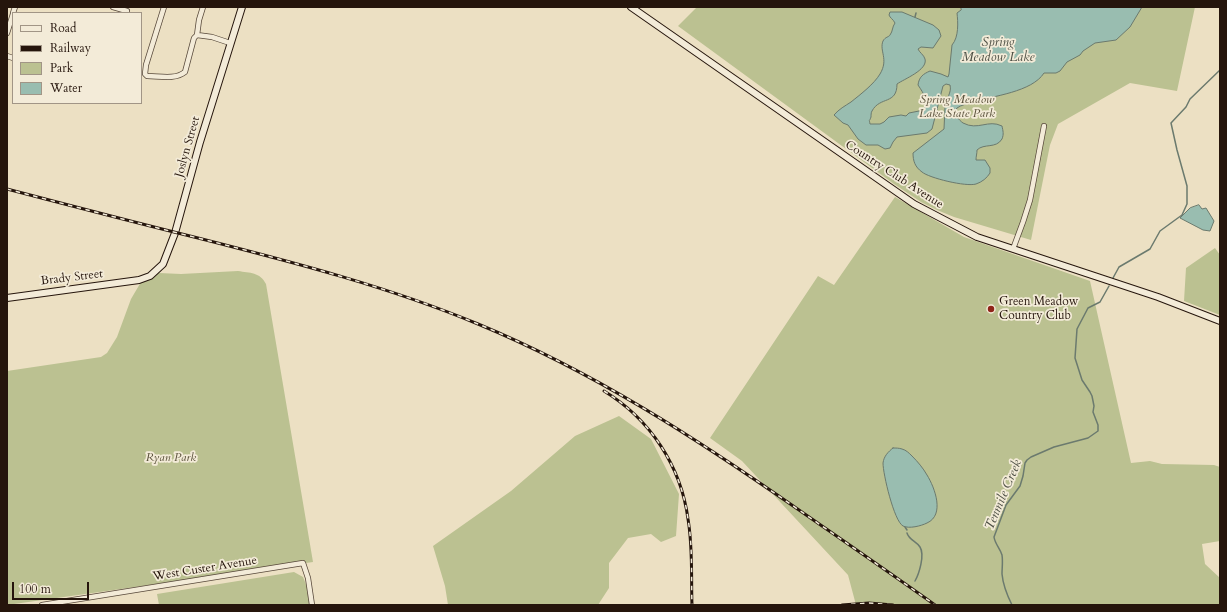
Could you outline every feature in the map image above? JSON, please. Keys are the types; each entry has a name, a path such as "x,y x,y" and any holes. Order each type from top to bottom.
{"street":[{"path":"113,7 127,10"},
{"path":"164,7 146,65 145,74 147,76 173,77 181,75 185,72 194,38 197,35 203,7"},
{"name":"Joslyn Street","path":"139,280 150,276 163,264 175,232 200,142 242,7"},
{"name":"Country Club Avenue","path":"631,7 914,204 977,237 1158,297 1220,321"},
{"path":"7,33 12,16"},
{"path":"197,35 212,37 230,44"},
{"path":"1013,249 1024,222 1030,200 1044,126"},
{"name":"Brady Street","path":"7,298 139,280"},
{"name":"West Custer Avenue","path":"42,605 303,563 309,583 312,605"}],"green space":[{"name":"Spring Meadow Lake State Park","path":"697,7 1195,7 1177,91 1130,83 1058,124 1050,145 1031,240 954,217 921,202 894,184 678,26"},
{"name":"Green Meadow Country Club","path":"895,197 964,237 1090,281 1131,463 1150,461 1162,464 1214,465 1220,467 1220,541 1202,544 1205,564 1220,578 1220,605 856,605 848,575 742,461 710,438 818,276 834,285"},
{"path":"1215,248 1220,255 1220,315 1184,301 1186,268"},
{"name":"Ryan Park","path":"238,271 258,275 266,284 313,562 7,605 7,371 101,357 107,353 117,337 131,299 141,282 159,273 181,274"},
{"path":"619,416 651,439 679,494 676,536 661,542 651,534 628,538 609,563 609,588 598,605 448,605 445,586 433,546 511,491 575,436"},
{"path":"294,572 303,577 307,587 310,605 159,605 157,594"}],"water":[{"name":"Spring Meadow Lake","path":"961,7 1142,7 1130,27 1116,40 1095,43 1083,51 1080,55 1067,62 1060,71 1056,73 1044,73 1031,85 1021,89 972,102 957,108 955,112 963,123 973,126 997,124 1002,126 1003,129 1003,137 997,144 977,150 976,160 985,160 990,168 990,173 982,181 971,185 932,177 922,172 915,164 913,159 913,153 944,129 945,107 950,91 950,85 946,84 943,86 932,129 927,133 897,137 890,148 885,149 878,145 866,145 858,139 848,125 843,123 834,115 867,89 883,69 883,41 892,32 895,23 889,16 890,12 902,12 933,25 939,30 941,36 933,48 921,47 918,49 925,59 923,67 915,74 897,84 896,91 891,98 875,106 871,112 871,117 869,120 870,124 880,124 889,117 901,115 906,116 909,113 924,110 924,94 918,85 919,80 923,75 930,71 948,77 952,45 957,34 957,13 961,10"},
{"path":"1199,205 1202,209 1206,208 1214,221 1210,231 1203,230 1180,218 1190,208"},
{"path":"893,448 903,449 911,455 924,470 930,480 937,501 937,508 936,514 927,523 915,527 906,527 903,526 896,516 887,486 883,463 886,454"}],"waterway":[{"path":"915,17 916,13"},
{"name":"Tenmile Creek","path":"1113,278 1119,267 1150,249 1160,231 1182,215 1187,204 1187,186 1171,123 1186,107 1190,99 1220,70"},
{"name":"Tenmile Creek","path":"1012,605 1003,582 1002,555 994,537 1006,505 1020,486 1027,460 1054,447 1088,438 1098,431 1098,425 1093,412 1094,406 1092,396 1082,380 1075,358 1077,329 1088,308 1100,302 1109,286"},
{"path":"907,533 909,537 920,547 922,555 921,564 915,581"}],"railway":[{"path":"7,189 237,248 376,287 411,298 478,324 521,343 563,363 644,408 761,484 935,605"},
{"path":"604,391 621,402 636,415 649,430 661,446 678,481 684,499 690,530 692,605"},
{"path":"842,605 869,603 893,605"}],"place":[{"name":"Green Meadow Country Club","path":"991,309"}]}
